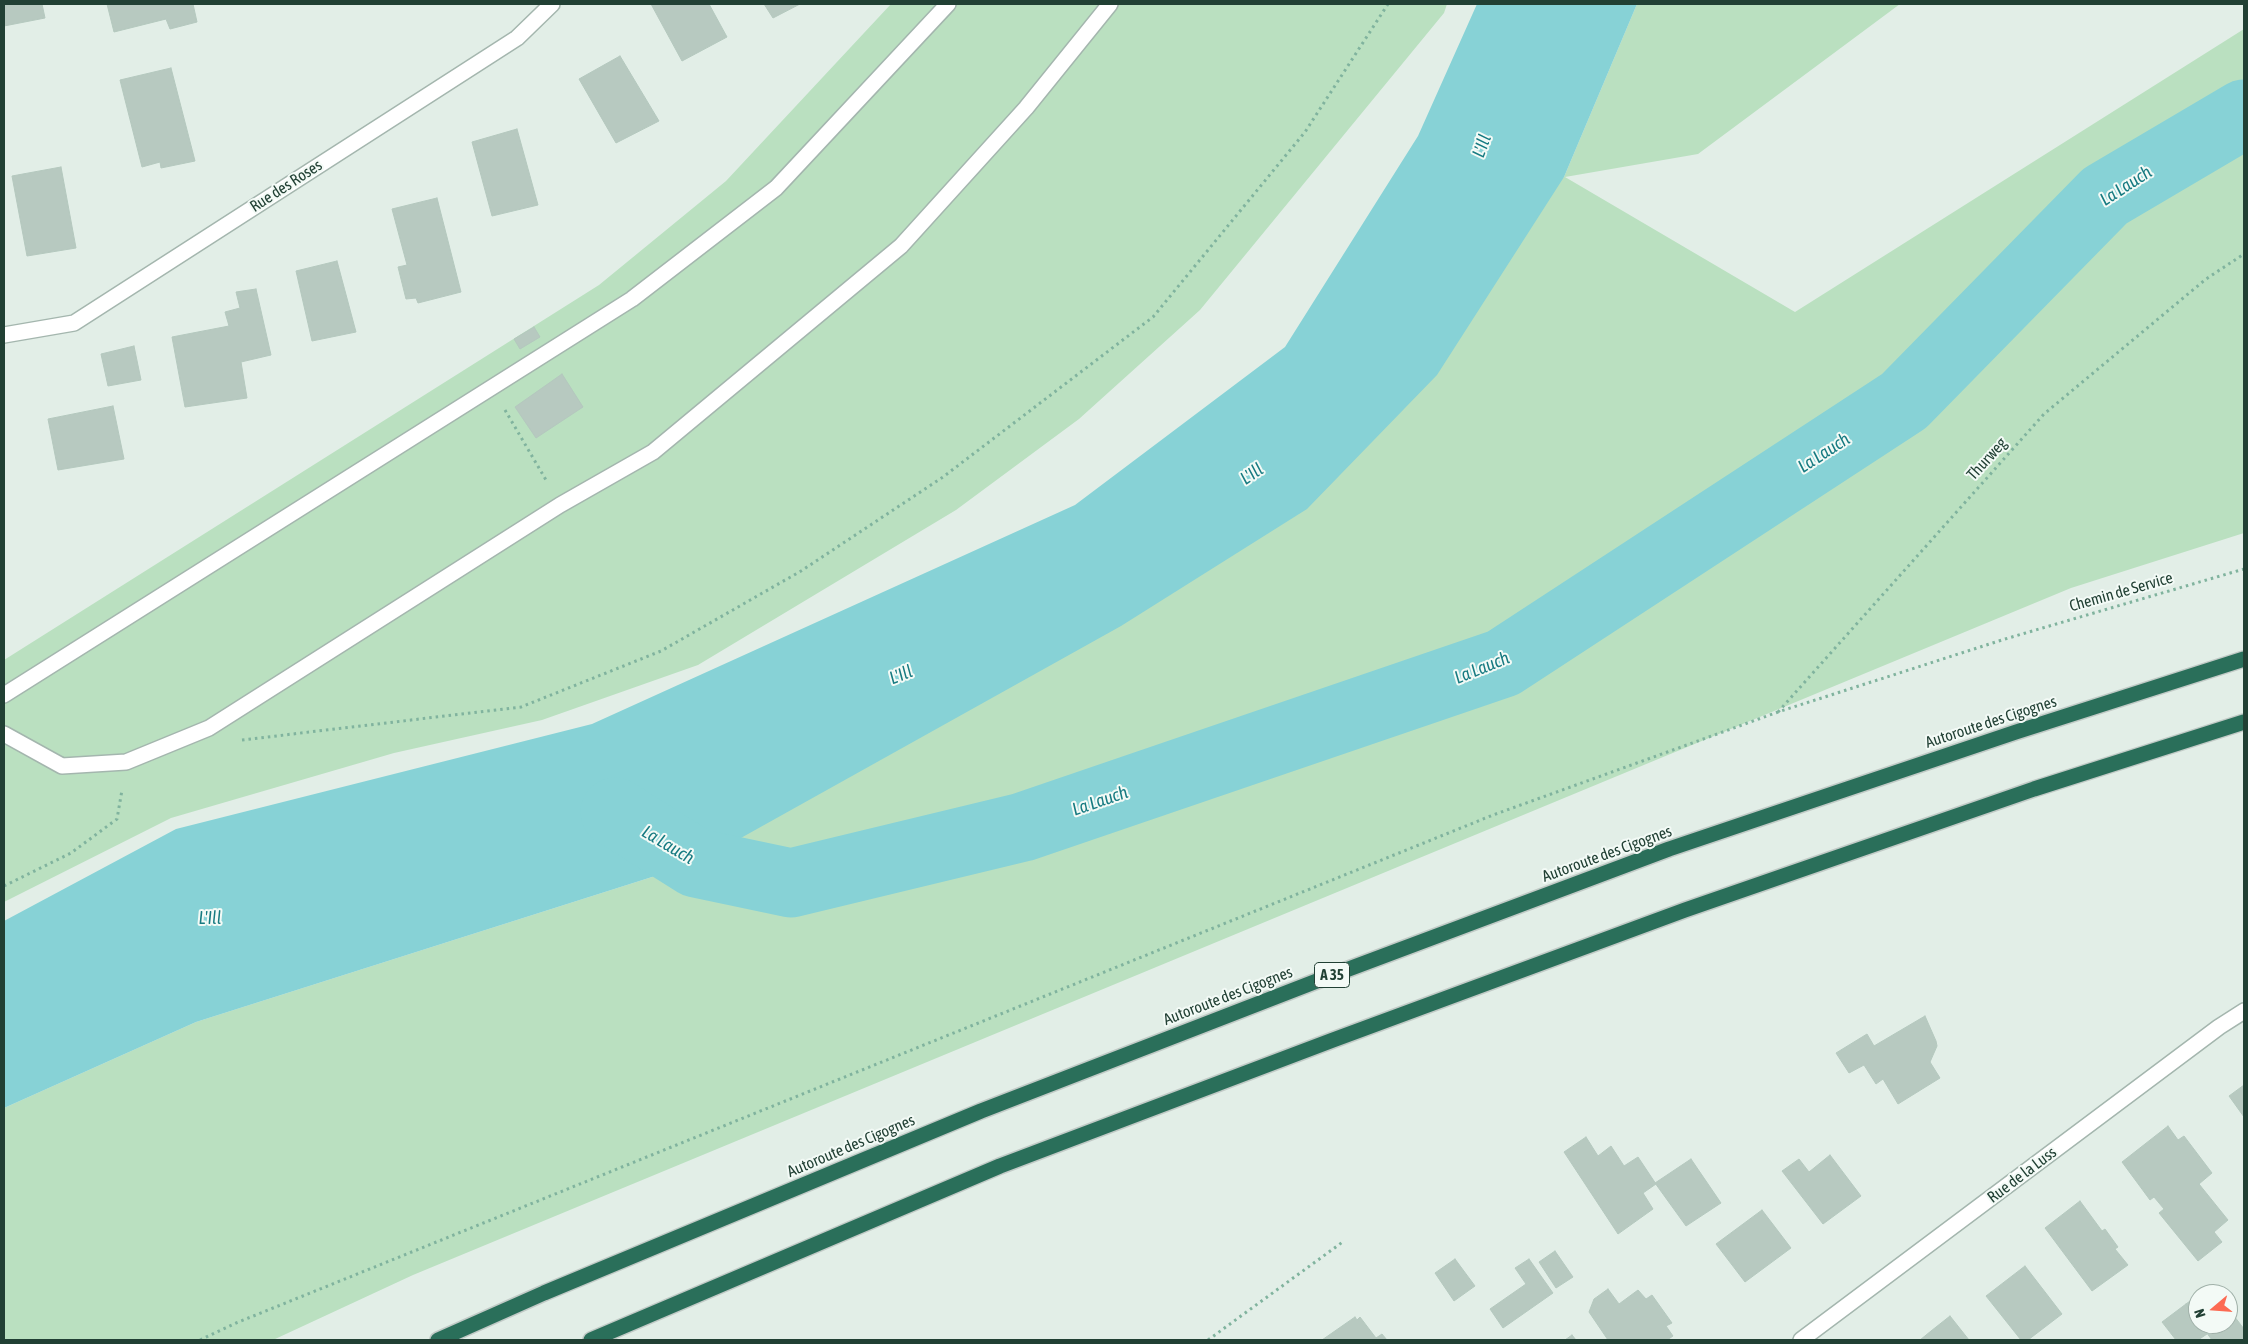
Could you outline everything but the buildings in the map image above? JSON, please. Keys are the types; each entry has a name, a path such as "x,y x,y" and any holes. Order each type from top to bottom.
{"highway":[{"name":"Autoroute des Cigognes","path":"438,1340 544,1293 981,1111 1322,979 1678,846 2016,732 2244,659"},
{"path":"591,1340 1000,1166 1343,1036 1704,903 2034,789 2244,722"}],"street":[{"name":"Rue des Roses","path":"4,335 74,323 517,38 552,4"},
{"path":"4,695 632,299 776,188 948,4"},
{"path":"4,734 62,766 126,762 209,728 560,505 653,452 901,246 1026,108 1110,4"},
{"name":"Rue de la Luss","path":"1801,1340 2219,1026 2244,1011"}],"path":[{"path":"209,728 245,740 521,707 661,651 801,571 943,477 1153,317 1305,132 1388,4"},
{"name":"Thurweg","path":"1778,712 2044,414 2206,279 2244,254"},
{"path":"492,389 560,505"},
{"name":"Chemin de Service","path":"200,1340 236,1323 1493,815 1778,712 2005,640 2244,569"},
{"path":"4,886 71,853 118,819 126,762"},
{"path":"1208,1340 1344,1241"}],"green space":[{"path":"891,4 1447,4 1444,13 1200,310 1079,419 956,510 698,665 542,720 394,753 171,818 4,902 4,660 599,285 726,181"},
{"path":"1637,4 1900,4 1698,154 1565,177 1795,312 2244,29 2244,533 2071,588 413,1275 273,1340 4,1340 4,1108 196,1022 696,863 1564,177"}],"water":[{"name":"L'Ill","path":"1477,4 1637,4 1564,177 1437,375 1307,509 1121,626 696,863 196,1022 4,1108 4,921 176,829 592,724 1075,505 1285,347 1418,136"}],"waterway":[{"name":"La Lauch","path":"615,812 696,863 791,883 1023,827 1503,663 1904,401 2105,196 2244,114"}]}
